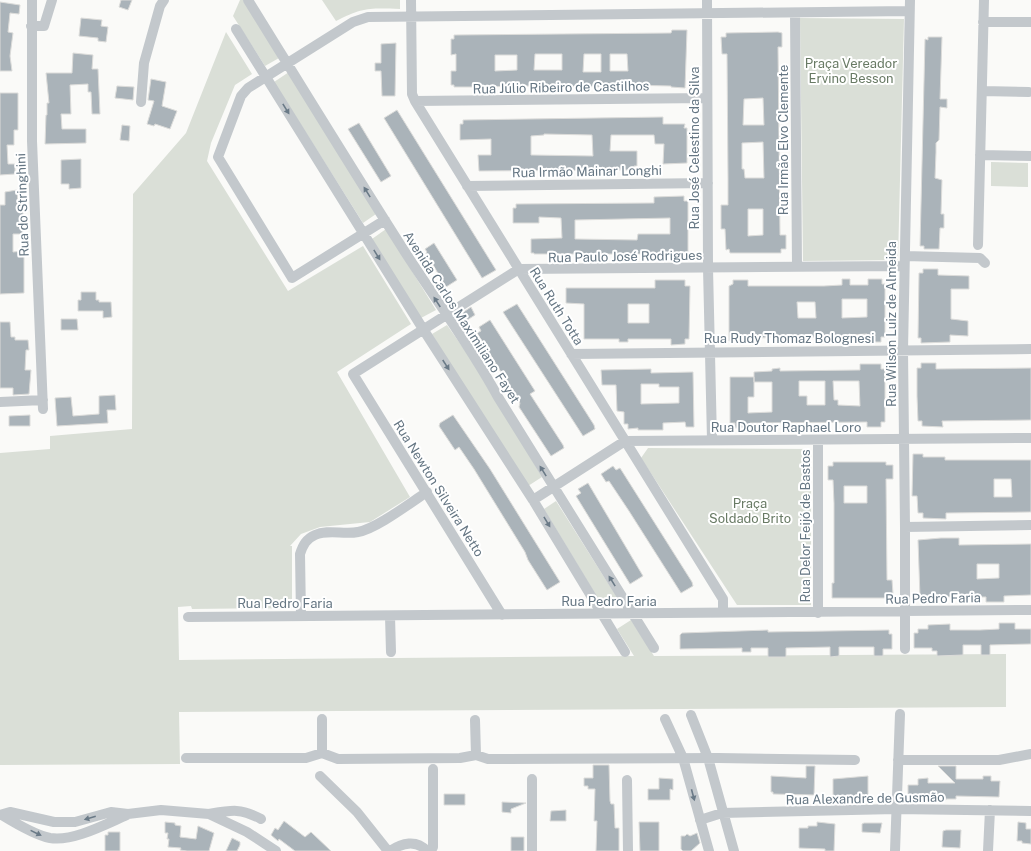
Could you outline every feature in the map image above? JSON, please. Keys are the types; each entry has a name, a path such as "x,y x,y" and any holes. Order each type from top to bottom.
{"street":[{"name":"Rua do Stringhini","path":"0,402 43,405 32,141 32,0"},
{"path":"31,26 44,26 52,0"},
{"path":"141,102 144,63 160,6 164,0"},
{"name":"Avenida Carlos Maximiliano Fayet","path":"248,0 384,220 445,315 482,368 498,397 654,648"},
{"name":"Rua Ruth Totta","path":"411,0 412,94 415,101 723,599 723,613"},
{"name":"Rua José Celestino da Silva","path":"707,0 708,268 712,440"},
{"name":"Rua Wilson Luiz de Almeida","path":"905,649 905,526 902,350 910,0"},
{"path":"978,245 984,0"},
{"path":"384,220 292,278 218,157 241,96 248,88 286,62 353,22 368,17 909,11"},
{"name":"Rua Irmão Elvo Clemente","path":"795,13 797,266"},
{"path":"983,22 1030,22"},
{"path":"236,29 423,329 533,500 625,652"},
{"path":"982,91 1028,92"},
{"name":"Rua Júlio Ribeiro de Castilhos","path":"415,101 707,98"},
{"path":"980,155 1031,156"},
{"name":"Rua Irmão Mainar Longhi","path":"467,186 708,183"},
{"name":"Rua Paulo José Rodrigues","path":"519,270 797,266 980,258 985,263"},
{"path":"423,329 519,270"},
{"name":"Rua Newton Silveira Netto","path":"423,329 354,374 502,615"},
{"name":"Rua Rudy Thomaz Bolognesi","path":"571,354 1031,349"},
{"name":"Rua Doutor Raphael Loro","path":"625,441 1031,438"},
{"name":"Rua Delor Feijó de Bastos","path":"818,440 818,613"},
{"path":"533,500 554,488 625,441"},
{"path":"301,616 300,554 303,545 309,538 323,533 359,532 370,528 427,492"},
{"path":"905,526 1031,525"},
{"name":"Rua Pedro Faria","path":"188,617 818,613 1031,610"},
{"path":"390,616 391,652"},
{"path":"895,851 900,714"},
{"path":"691,715 708,758 722,813 734,851"},
{"path":"322,719 322,753"},
{"path":"665,719 683,758 709,851"},
{"path":"475,720 476,755"},
{"path":"186,758 306,758 322,753 338,759 460,758 476,755 488,759 708,758 855,760"},
{"path":"898,760 999,760 1031,754"},
{"path":"431,851 433,847 433,769"},
{"path":"320,776 357,812 389,851 406,843 418,844 427,851"},
{"path":"532,779 532,851"},
{"path":"627,780 628,851"},
{"name":"Rua Alexandre de Gusmão","path":"700,820 722,813 896,809 1031,810"},
{"path":"0,816 10,812 54,822 75,822 111,812 128,814 161,810 210,814 226,811 245,811 261,819"},
{"path":"988,851 990,810"},
{"path":"0,816 50,838 66,838 128,814"},
{"path":"210,814 247,832 276,851"}],"green space":[{"path":"240,0 243,0 279,58 265,66 233,16"},
{"path":"322,0 400,0 400,9 367,9 353,13 336,21"},
{"name":"Praça Vereador Ervino Besson","path":"800,18 904,19 898,260 803,261"},
{"path":"226,32 252,74 235,85 211,143 207,161 288,291 363,246 411,324 337,372 410,497 370,522 320,527 301,534 290,546 292,546 292,608 192,609 191,606 178,607 179,660 634,656 617,629 631,620 654,656 1006,654 1006,707 179,712 180,764 0,765 0,453 50,449 50,436 132,429 133,194 186,133"},
{"path":"289,72 376,214 363,223 274,82"},
{"path":"991,162 1028,163 1028,187 991,186"},
{"path":"386,229 436,310 421,318 372,239"},
{"path":"447,325 478,369 542,477 528,486 465,389 432,334"},
{"name":"Praça Soldado Brito","path":"648,448 811,449 811,605 737,605 641,458"},
{"path":"556,501 618,599 603,607 544,509"}],"building":[{"path":"121,0 132,0 128,10 119,7"},
{"path":"0,2 20,5 19,14 10,13 8,32 13,33 10,56 12,71 0,71"},
{"path":"81,18 102,20 101,26 108,27 106,42 98,41 98,38 79,36"},
{"path":"672,30 687,30 685,88 671,86 628,85 602,85 601,87 454,87 454,85 451,85 451,71 456,71 456,54 451,55 451,39 454,39 454,35 671,33","holes":["535,54 562,54 562,70 534,70","584,54 601,54 601,72 583,72","610,54 627,54 628,71 610,71","495,55 517,55 517,70 495,71"]},
{"path":"726,33 782,33 782,47 778,47 780,235 786,235 786,249 781,249 781,253 730,253 729,249 726,250 725,229 721,229 721,205 728,205 727,54 722,54 721,37 726,37","holes":["763,98 764,125 743,125 744,99","763,142 764,178 745,178 744,169 742,169 742,143","748,209 763,209 763,235 748,236"]},
{"path":"928,37 942,37 940,99 947,99 947,108 940,107 939,140 936,143 935,178 942,180 941,214 944,214 944,228 940,228 939,249 924,249 924,246 920,246 925,39 928,40"},
{"path":"396,43 395,96 382,96 381,71 375,71 375,63 381,63 381,44"},
{"path":"73,53 93,55 92,69 98,69 100,114 92,114 91,92 88,92 88,84 70,85 71,114 61,114 62,129 86,129 86,143 45,144 47,103 49,103 46,73 72,73"},
{"path":"151,79 166,82 162,106 177,111 170,129 155,124 154,126 147,124 154,101 148,100"},
{"path":"117,86 134,87 133,100 115,98"},
{"path":"0,93 18,93 18,130 14,130 14,145 7,145 8,164 15,164 15,174 0,175"},
{"path":"397,110 496,270 482,278 384,118"},
{"path":"663,117 663,124 685,124 684,128 687,128 687,163 663,164 664,144 655,144 654,135 611,135 610,151 637,151 637,166 634,166 634,170 479,171 478,155 491,155 491,139 460,140 460,124 463,124 463,120","holes":["544,134 592,135 593,156 531,155 531,136"]},
{"path":"359,123 391,176 381,182 348,129"},
{"path":"122,125 130,126 129,141 120,140"},
{"path":"81,159 81,188 69,189 69,184 61,184 61,160"},
{"path":"17,190 18,204 23,204 23,234 13,234 13,252 24,251 24,293 0,294 0,205 5,205 5,192"},
{"path":"684,196 684,201 688,201 688,257 674,258 674,254 534,254 531,253 531,239 562,238 561,218 539,217 539,223 513,223 513,208 516,208 516,204 654,203 654,197","holes":["670,218 670,234 638,234 637,240 575,239 575,220"]},
{"path":"434,243 457,280 446,287 426,253 427,252 425,249"},
{"path":"923,269 938,269 938,275 969,276 969,289 951,289 951,319 968,321 968,336 950,335 950,342 921,343 921,338 918,338 919,273 923,273"},
{"path":"842,279 850,279 850,285 868,285 868,279 882,279 882,284 885,284 885,337 881,337 881,342 867,342 867,334 850,335 851,339 824,337 745,338 744,341 729,341 729,286 733,284 733,280 748,280 748,286 842,285","holes":["842,299 867,299 867,317 842,318","797,302 815,302 816,318 798,318"]},
{"path":"655,280 685,280 685,286 690,286 689,339 685,339 685,344 671,345 671,339 628,339 628,342 619,342 619,339 584,339 584,304 566,303 566,288 655,288","holes":["628,304 649,304 649,323 628,323"]},
{"path":"81,292 96,292 96,300 99,300 99,302 111,302 112,317 103,318 103,311 78,311 78,300 81,300"},
{"path":"517,304 594,425 595,429 583,436 503,312"},
{"path":"471,307 475,315 461,324 456,317"},
{"path":"61,319 77,319 78,330 61,330"},
{"path":"490,320 535,391 530,394 563,445 564,448 551,456 519,407 520,403 477,333 481,331 479,327"},
{"path":"0,322 10,322 11,337 15,337 15,340 28,340 29,350 26,350 25,370 31,370 29,394 13,395 13,388 0,388"},
{"path":"921,363 936,363 936,369 1031,368 1031,420 942,421 943,427 922,426 922,421 918,421 917,396 917,368 921,368"},
{"path":"860,364 881,364 881,369 885,369 885,422 881,422 881,427 867,427 867,422 750,423 749,428 735,428 735,423 730,423 730,377 754,377 754,372 772,371 772,369 780,368 780,371 860,370","holes":["799,381 825,381 825,405 807,405 807,396 799,396","833,381 859,381 860,406 838,405 838,400 834,400","754,382 772,382 772,412 748,413 748,397 754,397"]},
{"path":"651,369 651,373 693,372 694,427 686,427 685,422 663,423 663,430 638,430 638,428 628,429 628,424 624,424 624,412 617,411 616,385 602,385 601,370","holes":["641,384 659,384 659,387 679,387 679,403 641,404"]},
{"path":"115,395 116,410 107,410 108,423 57,426 55,398 71,397 73,416 99,414 99,396"},
{"path":"30,415 30,426 9,426 9,416"},
{"path":"453,415 490,469 560,582 547,590 474,469 459,447 455,450 439,426 440,423"},
{"path":"913,454 923,454 923,457 945,457 945,460 1031,460 1031,512 946,513 946,519 923,518 923,513 918,513 917,496 912,496","holes":["994,479 1011,479 1012,497 994,497"]},
{"path":"833,462 886,462 886,465 893,465 893,479 886,479 887,580 892,580 893,594 887,594 887,598 832,598 832,583 834,583 834,503 833,480 828,480 828,466 833,466","holes":["844,486 867,486 867,503 844,503"]},
{"path":"613,466 616,470 620,468 692,582 693,586 681,593 609,481 606,482 601,474"},
{"path":"588,483 643,576 630,584 576,496 581,493 578,489"},
{"path":"959,538 959,545 1031,544 1031,595 1004,596 1004,602 986,602 986,597 946,597 946,600 922,600 922,597 920,597 918,540","holes":["977,564 999,564 999,578 977,579"]},
{"path":"999,623 1015,623 1015,629 1031,629 1031,644 990,645 990,655 981,655 981,645 963,645 963,655 937,656 937,651 932,651 932,648 914,648 914,633 918,633 918,629 928,629 928,625 950,624 950,630 980,630 999,629"},
{"path":"768,630 768,632 889,630 889,634 892,634 892,649 883,649 883,656 874,656 874,647 839,647 839,656 830,657 830,647 786,648 786,657 768,657 768,648 751,648 751,652 742,652 742,648 680,649 680,635 682,633"},
{"path":"593,765 609,765 610,801 611,804 614,804 615,828 619,828 619,851 596,851 597,821 594,821 595,789 588,789 588,786 584,786 584,778 593,778"},
{"path":"806,766 815,766 814,795 773,794 773,792 771,792 771,776 806,778"},
{"path":"938,766 956,766 956,779 983,779 983,776 991,776 991,781 1000,781 999,797 956,796 956,799 938,800 938,797 908,797 908,785 918,785 918,779 928,778 928,783 955,783"},
{"path":"868,776 868,797 833,797 833,779"},
{"path":"659,778 673,779 673,790 670,789 670,800 648,800 648,789 659,789"},
{"path":"444,794 465,794 465,805 444,805"},
{"path":"502,802 526,803 511,809 511,813 502,812"},
{"path":"566,810 566,821 550,821 551,811"},
{"path":"284,821 305,837 311,832 331,851 295,851 279,839 278,841 271,835 275,828 278,830"},
{"path":"165,822 175,823 175,825 181,826 180,837 196,839 198,826 214,833 209,851 187,851 180,850 181,848 168,847 169,839 167,839 168,833 165,833"},
{"path":"639,822 659,822 659,851 640,851"},
{"path":"817,822 835,824 834,851 825,851 825,849 799,848 799,828 817,826"},
{"path":"1018,822 1026,823 1026,829 1031,829 1031,844 1017,841"},
{"path":"882,823 880,833 862,832 862,824"},
{"path":"961,830 960,848 942,847 943,831"},
{"path":"108,832 120,832 120,851 105,851 105,835 108,835"},
{"path":"697,833 700,843 691,851 683,851 681,849 681,836 685,836 687,834 690,836"},
{"path":"511,837 524,837 524,851 511,851"},
{"path":"232,838 240,842 240,845 237,851 226,851"}]}
